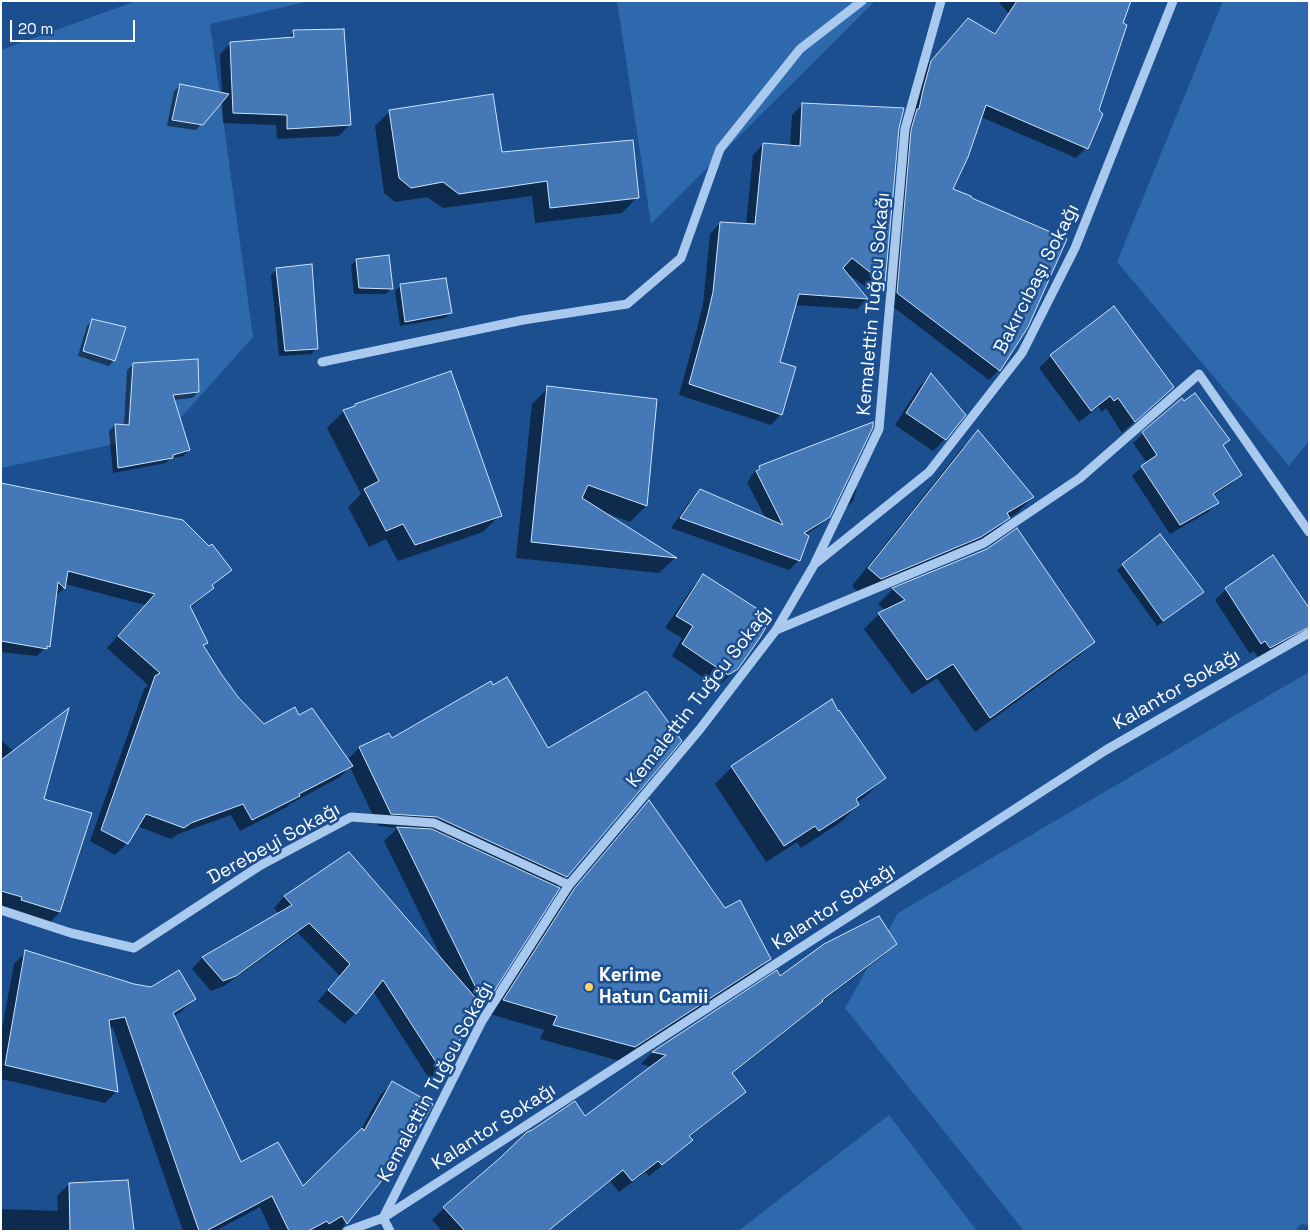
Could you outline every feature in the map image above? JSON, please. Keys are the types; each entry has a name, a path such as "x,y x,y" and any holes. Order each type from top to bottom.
{"street":[{"path":"322,362 523,320 627,304 681,258 720,149 800,49 862,1"},
{"name":"Kemalettin Tuğcu Sokağı","path":"384,1218 482,1021 569,884 700,729 776,630 814,565 880,429 905,129 941,1"},
{"name":"Bakırcıbaşı Sokağı","path":"814,565 929,472 1022,353 1075,248 1173,1"},
{"path":"776,630 984,543 1080,478 1199,374 1309,532"},
{"name":"Kalantor Sokağı","path":"347,1231 384,1218 1106,750 1309,633"},
{"name":"Derebeyi Sokağı","path":"1,910 71,933 134,948 261,865 351,818 434,823 569,884"},
{"path":"384,1218 390,1231"}],"shaded area":[{"path":"136,1 310,1 210,24 253,337 167,433 1,468 1,50"},
{"path":"617,1 875,1 651,224"},
{"path":"1223,1 1309,1 1309,441 1289,466 1117,262"},
{"path":"1309,672 1309,1225 1302,1224 1294,1231 1024,1231 845,1008 898,913"},
{"path":"889,1115 977,1231 738,1231"}],"building":[{"path":"1017,1 1131,1 1123,23 1127,25 1099,110 1103,114 1088,149 986,105 968,157 953,189 1067,239 1028,327 1000,371 897,293 911,130 917,109 919,109 931,61 968,18 995,34"},
{"path":"344,29 351,125 287,129 287,115 233,113 230,42 294,37 293,30"},
{"path":"180,84 229,94 203,125 172,120"},
{"path":"493,94 502,152 633,140 639,198 550,208 547,181 459,194 443,182 411,188 399,178 389,110"},
{"path":"802,103 904,108 899,128 885,284 852,258 843,268 868,299 799,294 780,362 796,367 782,415 689,384 713,292 720,222 755,224 763,143 800,146"},
{"path":"389,255 393,289 359,288 356,259"},
{"path":"312,264 318,349 285,351 276,268"},
{"path":"446,278 452,313 405,322 400,284"},
{"path":"1114,306 1174,387 1135,422 1118,398 1114,401 1110,396 1091,411 1050,355"},
{"path":"92,319 126,327 115,361 83,351"},
{"path":"198,359 199,392 173,395 190,450 173,455 173,458 118,468 115,424 129,425 133,363"},
{"path":"451,371 502,516 415,545 403,524 386,531 364,489 379,481 343,410 355,406 355,404"},
{"path":"931,373 966,415 946,440 906,413"},
{"path":"547,386 657,399 647,506 588,485 582,498 677,558 531,542"},
{"path":"1195,393 1230,440 1223,445 1242,475 1213,494 1219,503 1180,525 1141,466 1157,455 1142,432 1182,398 1184,401"},
{"path":"873,422 873,427 830,517 804,533 809,536 800,561 680,518 700,489 783,525 756,471 760,469 759,466"},
{"path":"978,430 1034,497 1007,513 1010,518 981,537 881,579 868,568"},
{"path":"1,483 183,520 209,546 212,544 232,570 212,585 214,588 190,606 208,643 203,645 222,675 238,697 264,724 295,707 299,715 312,708 353,766 252,820 243,804 191,823 184,828 146,814 128,844 101,830 155,676 160,673 118,636 155,594 68,571 65,589 58,582 50,647 47,646 47,649 1,641"},
{"path":"1017,528 1095,642 990,718 953,664 927,680 878,613 905,600 892,588 987,549"},
{"path":"1160,534 1204,592 1163,621 1122,564"},
{"path":"1273,555 1309,608 1309,627 1270,648 1265,641 1261,644 1225,588"},
{"path":"703,574 767,615 764,620 768,624 759,639 738,669 728,675 682,644 693,626 676,616"},
{"path":"507,677 548,748 646,691 682,741 567,877 437,817 391,814 359,747 389,733 392,738 491,681 493,685"},
{"path":"832,699 838,711 886,778 856,799 859,805 819,831 815,826 784,846 731,766"},
{"path":"69,708 44,799 92,813 60,912 21,900 22,897 1,891 1,760"},
{"path":"649,800 725,908 740,900 771,959 635,1047 553,1025 557,1016 503,1000 574,889"},
{"path":"397,827 432,829 560,888 491,996 478,992"},
{"path":"349,852 480,1003 464,1035 455,1046 443,1073 383,980 356,1014 328,990 350,964 309,923 236,976 223,981 202,957 292,905 284,896"},
{"path":"879,916 897,944 822,1000 732,1073 746,1092 689,1136 693,1140 662,1165 658,1161 632,1181 623,1170 548,1231 465,1231 443,1207 527,1132 575,1101 585,1116 666,1055 652,1052 777,970 780,976 824,944"},
{"path":"25,950 134,984 151,987 179,970 196,999 173,1013 241,1162 278,1142 303,1186 362,1128 364,1131 392,1081 433,1104 408,1148 347,1224 342,1216 329,1224 327,1221 308,1231 289,1231 272,1196 206,1231 199,1231 125,1017 109,1020 118,1092 5,1065"},
{"path":"128,1180 134,1231 70,1231 69,1183"}],"place":[{"name":"Kerime Hatun Camii","path":"589,987"}]}
